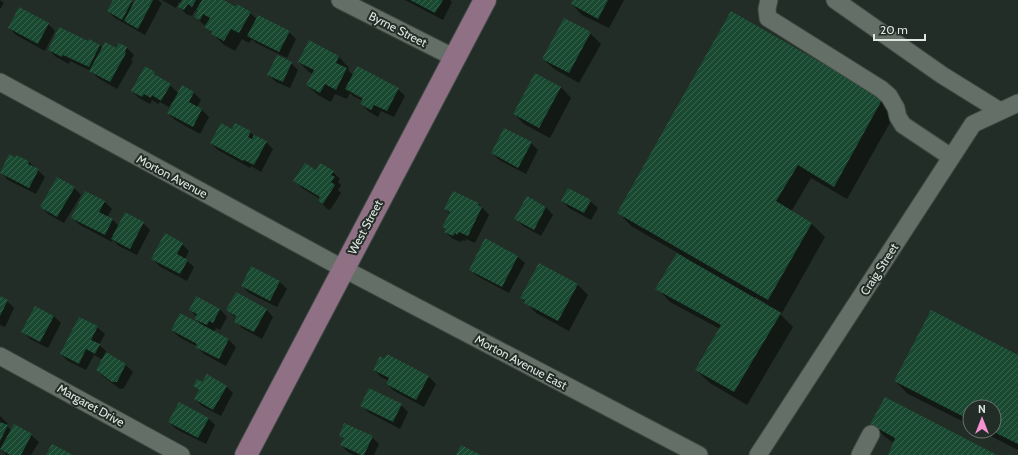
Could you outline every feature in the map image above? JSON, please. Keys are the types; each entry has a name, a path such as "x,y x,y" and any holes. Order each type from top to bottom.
{"main road":[{"name":"West Street","path":"246,455 485,0"}],"street":[{"name":"Byrne Street","path":"340,0 455,58"},
{"path":"769,0 767,9 768,18 881,89 889,96 896,108 898,118 903,125 952,158"},
{"path":"835,0 942,75 1000,111"},
{"name":"Morton Avenue","path":"0,82 344,269"},
{"name":"Craig Street","path":"758,455 973,124 1018,102"},
{"name":"Morton Avenue East","path":"344,269 699,455"},
{"name":"Margaret Drive","path":"0,356 182,455"},
{"path":"860,455 871,434"}],"building":[{"path":"113,0 132,1 122,20 107,11"},
{"path":"135,0 153,0 138,29 124,21"},
{"path":"182,0 196,0 192,7 188,4 184,10 178,7"},
{"path":"202,0 224,0 236,7 237,4 251,12 239,33 231,29 224,41 211,34 212,32 204,27 210,18 203,14 200,20 194,17"},
{"path":"410,0 443,0 435,13"},
{"path":"573,0 608,0 598,19 571,4"},
{"path":"19,7 49,23 38,44 8,28"},
{"path":"731,11 883,98 834,187 798,165 776,201 812,223 768,300 617,213"},
{"path":"258,15 290,31 279,52 247,36"},
{"path":"564,18 591,32 569,73 542,59"},
{"path":"59,27 100,45 89,67 48,50"},
{"path":"309,40 339,56 336,63 347,68 336,90 325,84 320,93 306,85 314,70 298,62"},
{"path":"105,42 116,48 119,43 127,47 126,53 110,82 89,71"},
{"path":"277,55 292,62 283,82 267,75"},
{"path":"145,66 155,72 154,74 171,84 161,101 152,95 151,98 144,94 142,97 131,91"},
{"path":"357,66 399,88 387,111 374,105 371,110 360,104 363,98 345,89"},
{"path":"535,73 561,87 539,128 513,114"},
{"path":"182,85 194,92 189,102 202,109 193,127 167,113"},
{"path":"221,123 232,129 235,123 251,131 248,137 252,139 254,135 267,141 254,165 244,160 243,161 210,143"},
{"path":"504,128 532,142 518,168 491,153"},
{"path":"9,154 15,157 16,155 29,161 28,164 39,169 29,188 0,173"},
{"path":"305,163 316,170 320,163 334,171 331,175 335,177 331,182 335,185 323,204 318,201 320,197 293,181"},
{"path":"57,177 75,187 57,217 40,207"},
{"path":"568,188 591,200 584,213 561,201"},
{"path":"85,191 105,201 99,212 113,219 105,235 71,218"},
{"path":"453,191 479,203 478,205 482,207 468,236 459,232 457,235 455,233 453,236 444,232 446,229 442,227 450,212 444,209"},
{"path":"527,196 546,207 534,230 514,219"},
{"path":"125,212 144,222 130,249 111,239"},
{"path":"165,233 183,243 177,254 188,260 180,274 151,259"},
{"path":"485,238 518,256 502,287 469,270"},
{"path":"677,253 781,313 734,392 695,370 721,325 655,289"},
{"path":"539,263 578,284 558,321 524,303 525,300 520,298"},
{"path":"251,266 280,281 270,301 241,286"},
{"path":"236,292 267,309 254,332 234,322 236,316 226,310"},
{"path":"0,296 8,300 0,316"},
{"path":"196,296 220,309 213,323 209,321 207,325 194,319 197,314 189,310"},
{"path":"35,306 54,316 40,342 21,332"},
{"path":"931,310 1018,355 1018,444 1002,436 1002,399 962,399 962,416 894,381"},
{"path":"180,313 229,339 219,359 195,347 197,344 171,330"},
{"path":"79,317 98,326 91,340 100,344 95,354 86,349 79,364 60,354"},
{"path":"106,352 126,364 117,382 112,382 96,370"},
{"path":"387,354 429,376 416,400 386,384 389,378 373,370 380,356 384,359"},
{"path":"207,374 227,386 213,410 194,399 199,390 193,386 197,379 202,382"},
{"path":"369,388 402,404 393,422 360,406"},
{"path":"885,397 962,437 962,439 966,439 997,455 888,455 895,438 870,424"},
{"path":"179,402 209,418 198,438 168,422"},
{"path":"0,422 8,425 0,441"},
{"path":"344,423 373,436 364,455 340,445 344,438 339,436"},
{"path":"14,424 32,434 21,455 10,455 0,449"},
{"path":"52,444 73,455 46,455"},
{"path":"461,445 481,455 456,455"}]}
